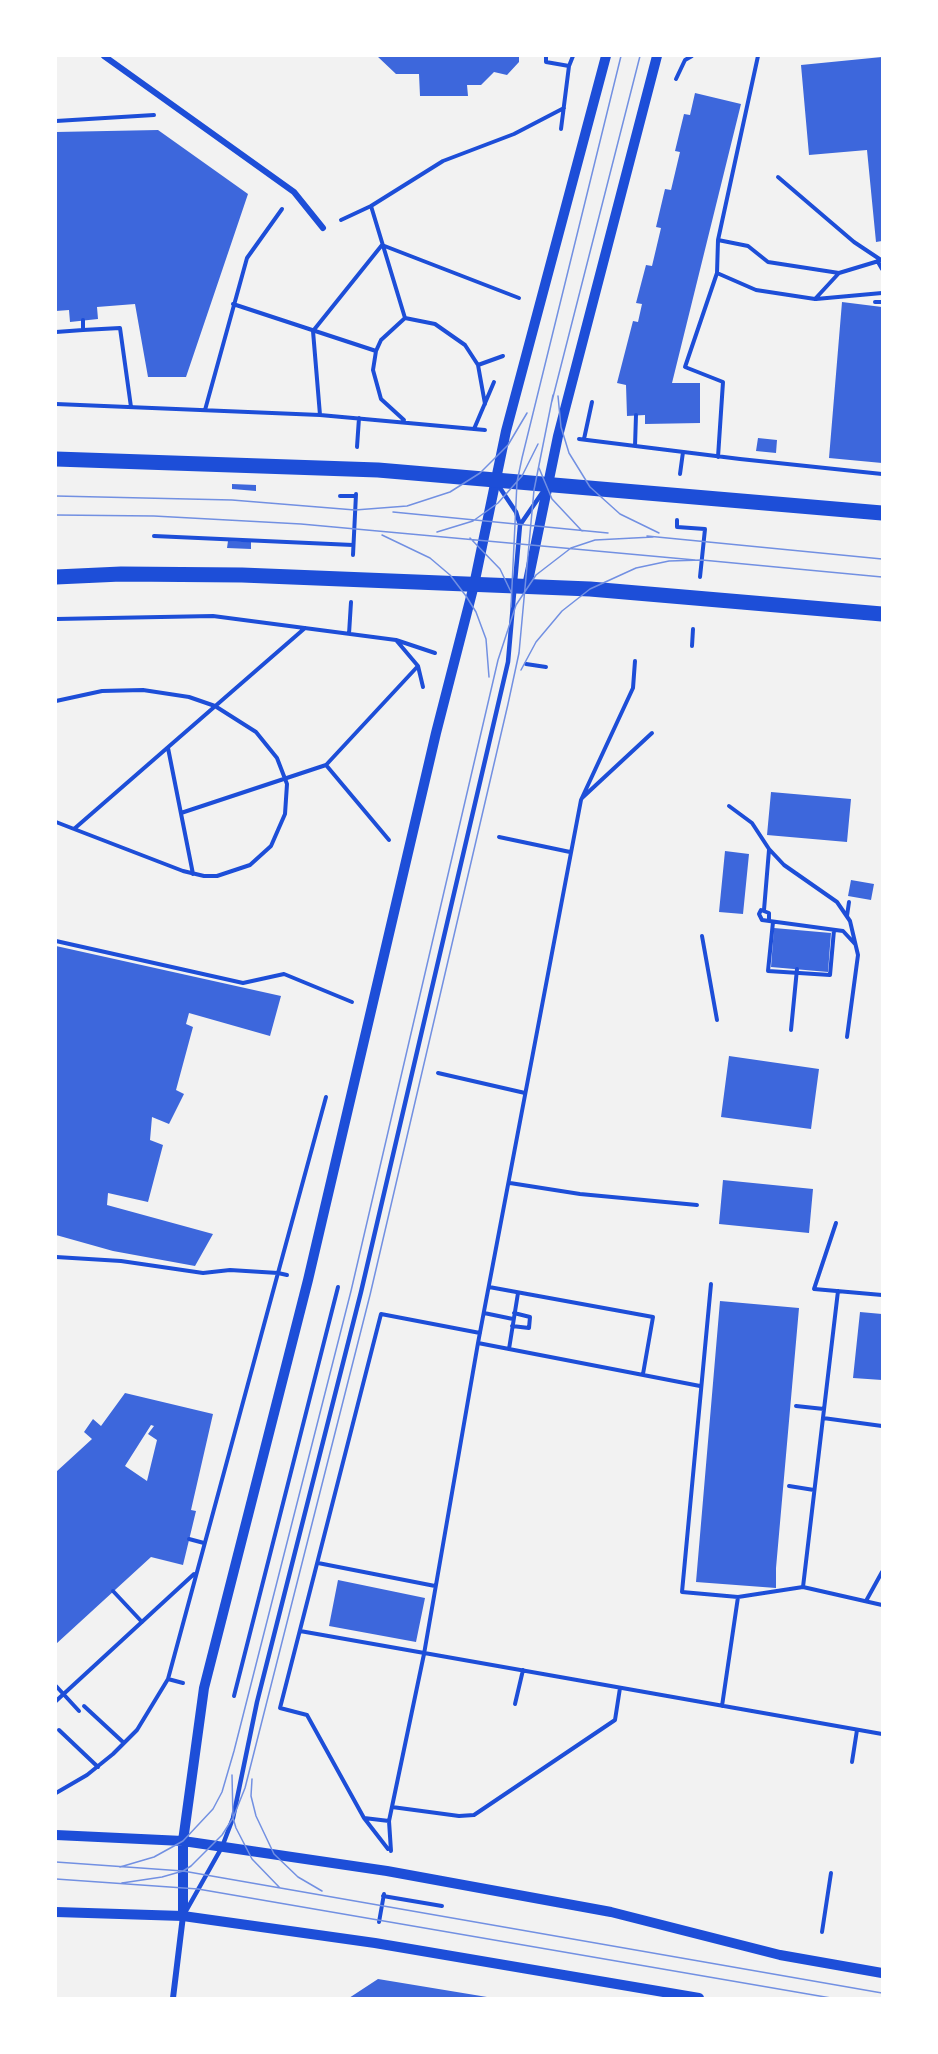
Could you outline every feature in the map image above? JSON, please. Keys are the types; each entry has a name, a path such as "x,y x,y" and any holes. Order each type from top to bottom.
{"main road":[{"path":"56,459 378,470 882,513"},
{"path":"56,577 121,574 242,575 521,586 697,597 882,614"}],"street":[{"path":"104,56 294,192 323,228"},
{"path":"173,1998 183,1916 183,1841 204,1688 279,1403 436,732 474,585 506,431 606,56"},
{"path":"521,586 657,56"},
{"path":"56,1835 183,1841 387,1871 611,1912 769,1952 882,1973"},
{"path":"56,1911 183,1916 375,1943 699,1998"}],"lane":[{"path":"183,1916 222,1846 233,1818 257,1702 361,1292 508,662 521,586 520,525 516,512 495,480"},
{"path":"520,525 549,484"}],"path":[{"path":"546,56 546,62 569,66 573,56"},
{"path":"672,88 685,60 692,56"},
{"path":"718,457 723,382 685,367 717,273 718,240 758,56"},
{"path":"323,228 372,206 443,161 514,134 564,107"},
{"path":"56,121 142,116"},
{"path":"778,177 854,242 881,261 882,269"},
{"path":"205,410 247,258 294,192"},
{"path":"372,206 405,318"},
{"path":"718,240 748,246 768,262 839,273 881,261"},
{"path":"382,245 521,298"},
{"path":"320,415 313,331 382,245"},
{"path":"717,273 756,290 815,299 882,293"},
{"path":"815,299 839,273"},
{"path":"875,302 882,302"},
{"path":"233,304 376,351"},
{"path":"406,422 388,408 377,391 373,370 376,351 388,331 405,318 435,324 465,345 478,365 485,404"},
{"path":"83,320 83,330"},
{"path":"56,332 120,328 131,407"},
{"path":"478,365 506,355"},
{"path":"56,404 320,415 506,431"},
{"path":"635,446 636,415"},
{"path":"357,454 358,418"},
{"path":"558,436 718,457 882,474"},
{"path":"680,474 683,452"},
{"path":"353,555 356,488"},
{"path":"678,518 677,527 705,529 700,580"},
{"path":"154,536 353,545"},
{"path":"349,634 351,606"},
{"path":"56,619 213,616 396,640 429,652"},
{"path":"74,829 306,628"},
{"path":"692,646 693,629"},
{"path":"390,1858 389,1821 424,1654 478,1343 510,1183 580,800 633,688 635,660"},
{"path":"532,665 546,667"},
{"path":"181,813 326,765 418,666"},
{"path":"56,701 102,691 143,690 189,697 215,706 256,732 277,758 286,778 287,800 278,835 263,855 250,865 217,876 192,874 56,822"},
{"path":"580,800 652,733"},
{"path":"168,747 192,874"},
{"path":"326,765 385,836"},
{"path":"729,806 752,823 769,849 784,865 837,902 847,917 857,947 856,977 847,1037"},
{"path":"499,837 570,852"},
{"path":"769,849 764,910 761,910 759,918 834,930 850,936 857,947"},
{"path":"847,917 849,902"},
{"path":"764,910 769,913 771,921 768,971 830,975 834,930"},
{"path":"702,936 717,1020"},
{"path":"56,941 243,983 284,974 348,1000"},
{"path":"791,1030 797,972"},
{"path":"438,1073 525,1093"},
{"path":"56,1793 98,1767 137,1730 168,1678 327,1092"},
{"path":"510,1183 580,1194 697,1205"},
{"path":"836,1223 814,1289 882,1295"},
{"path":"56,1257 121,1261 203,1273 230,1270 278,1273 289,1276"},
{"path":"711,1284 682,1592 738,1597 803,1587 882,1605"},
{"path":"234,1696 338,1287"},
{"path":"489,1287 653,1317 644,1374"},
{"path":"803,1587 837,1291"},
{"path":"509,1348 518,1293"},
{"path":"484,1313 513,1319"},
{"path":"512,1326 528,1328 530,1317 514,1313"},
{"path":"391,1852 364,1818 307,1715 280,1708 381,1314 480,1333"},
{"path":"478,1343 700,1386"},
{"path":"796,1406 824,1409"},
{"path":"823,1418 882,1426"},
{"path":"789,1486 814,1490"},
{"path":"189,1539 204,1543"},
{"path":"318,1563 435,1586"},
{"path":"56,1701 196,1572"},
{"path":"866,1602 882,1572"},
{"path":"113,1592 142,1622"},
{"path":"722,1706 738,1597"},
{"path":"300,1631 882,1734"},
{"path":"515,1704 523,1670"},
{"path":"56,1686 80,1711"},
{"path":"392,1807 459,1816 474,1815 615,1720 620,1688"},
{"path":"84,1707 124,1743"},
{"path":"59,1730 98,1767"},
{"path":"852,1762 857,1730"},
{"path":"364,1818 389,1821"},
{"path":"822,1932 831,1873"},
{"path":"378,1929 385,1888"}],"building":[{"path":"377,56 519,56 519,62 507,75 494,72 481,85 467,85 468,96 420,96 419,74 396,74"},
{"path":"882,57 882,241 876,242 867,150 809,155 801,65"},
{"path":"695,93 741,104 672,383 700,383 700,423 645,424 645,415 627,416 626,385 617,383 633,321 638,322 642,304 636,303 646,265 652,266 661,228 656,227 665,189 671,190 680,152 675,151 684,114 690,115"},
{"path":"158,130 248,194 186,377 148,377 135,304 97,307 98,319 70,322 69,310 56,311 56,132"},
{"path":"842,302 882,307 882,463 829,458"},
{"path":"758,438 777,440 776,453 756,451"},
{"path":"232,484 256,485 256,491 232,489"},
{"path":"228,541 251,542 251,549 227,548"},
{"path":"771,792 851,799 847,842 767,835"},
{"path":"725,851 749,854 743,914 719,912"},
{"path":"851,880 874,884 871,900 848,896"},
{"path":"774,928 831,933 828,972 771,967"},
{"path":"56,946 281,996 270,1036 189,1013 186,1024 193,1027 176,1090 184,1094 169,1124 152,1117 150,1140 163,1145 148,1202 108,1193 107,1205 213,1234 195,1266 113,1251 56,1235"},
{"path":"729,1056 819,1069 811,1129 721,1117"},
{"path":"723,1180 813,1189 809,1233 719,1224"},
{"path":"720,1301 799,1308 776,1588 696,1582"},
{"path":"860,1312 882,1314 882,1380 853,1378"},
{"path":"125,1393 213,1414 191,1510 196,1511 183,1565 151,1557 56,1644 56,1472 92,1439 84,1432 93,1419 101,1426","holes":["151,1425 154,1426 148,1434 157,1440 147,1481 125,1466"]},
{"path":"338,1580 425,1598 416,1642 329,1626"},
{"path":"378,1979 487,1997 487,1998 349,1998"}],"tram line":[{"path":"511,607 517,482 621,56"},
{"path":"552,401 640,56"},
{"path":"122,1883 162,1877 183,1871 191,1866 222,1835 233,1818 245,1788 370,1295 508,704 519,653 534,490 553,395"},
{"path":"558,396 561,427 569,453 590,487 620,514 659,533"},
{"path":"56,496 232,500 355,510 407,506 450,492 480,473 508,445 527,413"},
{"path":"437,532 473,521 498,503 522,476 538,444"},
{"path":"539,468 552,499 582,531"},
{"path":"393,512 608,533"},
{"path":"56,515 154,516 301,524 695,560"},
{"path":"382,535 430,558 450,575 466,596 476,612 486,639 489,677"},
{"path":"647,536 882,559"},
{"path":"120,1867 154,1857 183,1841 213,1809 222,1792 351,1291 498,660 516,605 536,575 571,548 595,540 653,537"},
{"path":"470,538 500,569 511,592"},
{"path":"521,670 536,642 562,611 590,589 636,568 669,561 702,560 882,577"},
{"path":"232,1775 233,1818 236,1828 252,1859 280,1888"},
{"path":"252,1779 251,1796 256,1816 274,1854 298,1877 322,1891"},
{"path":"56,1862 183,1871 882,1993"},
{"path":"56,1879 198,1889 831,1998"}]}
